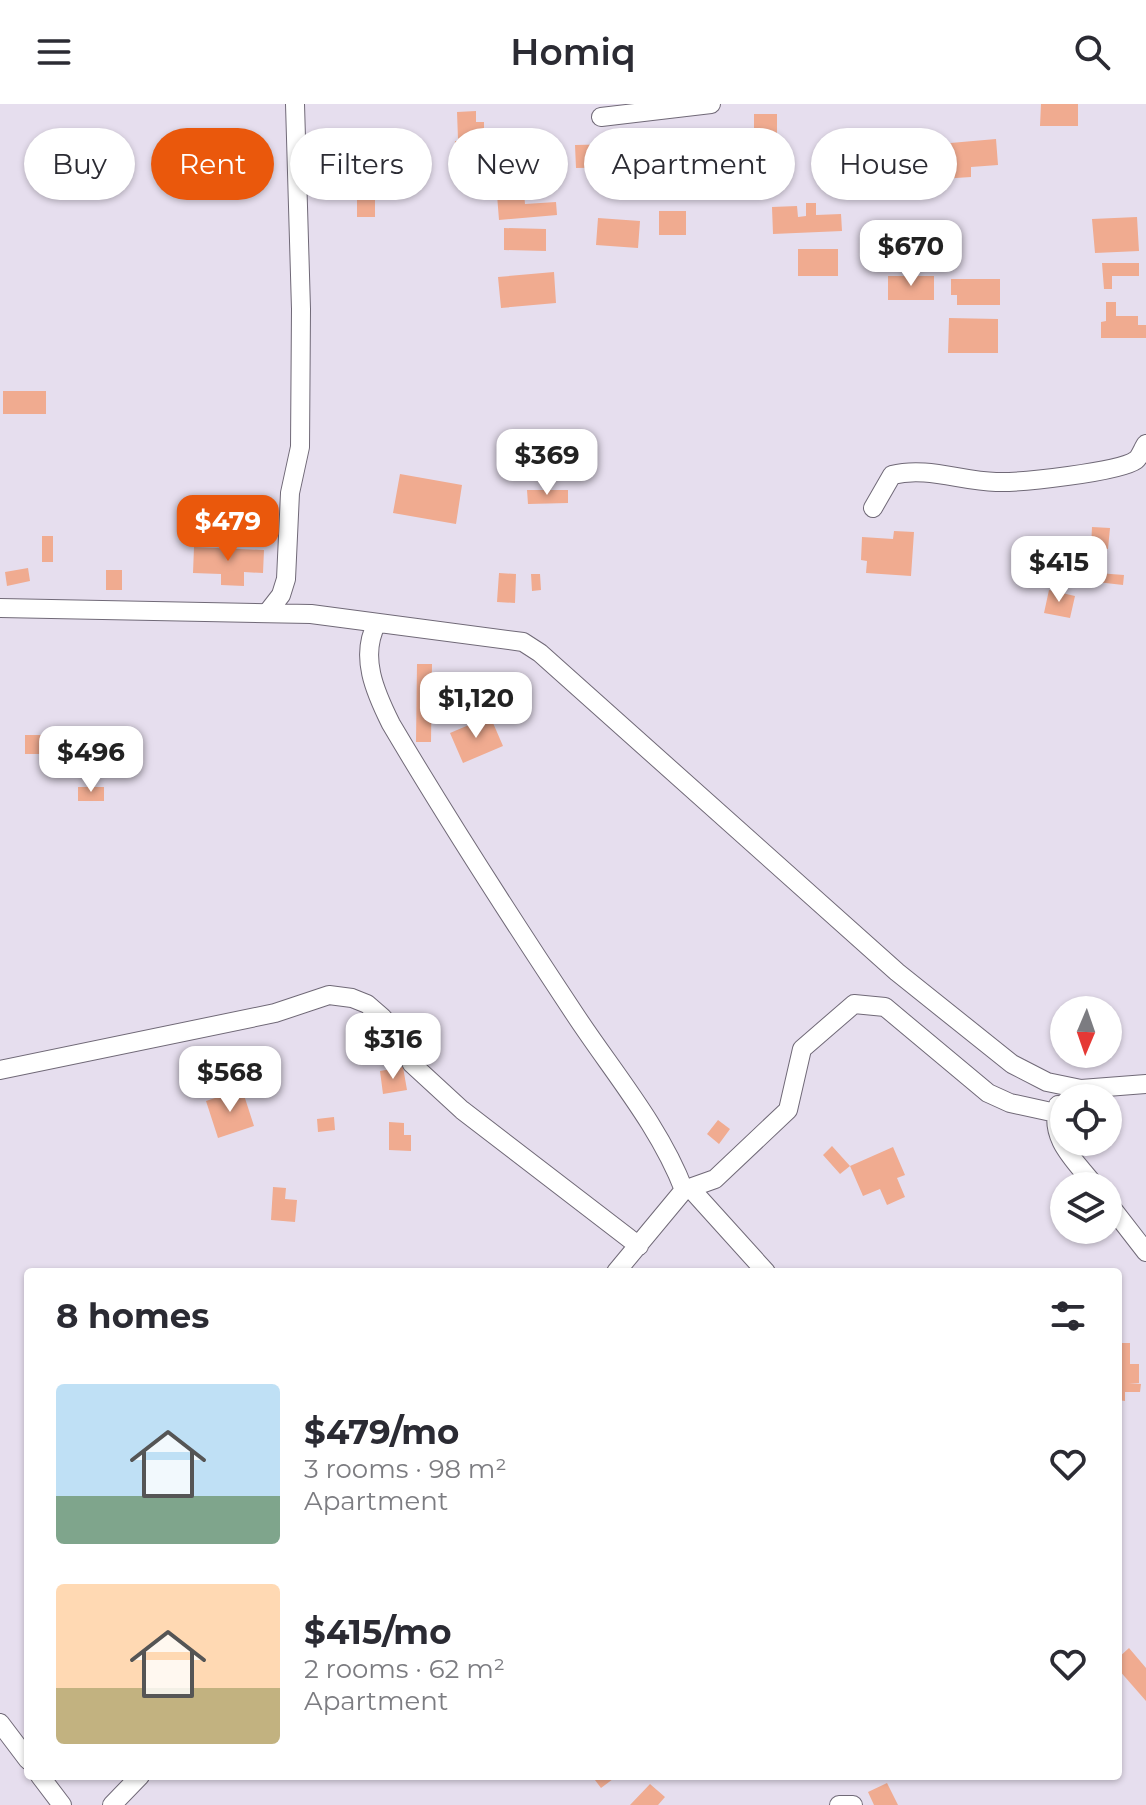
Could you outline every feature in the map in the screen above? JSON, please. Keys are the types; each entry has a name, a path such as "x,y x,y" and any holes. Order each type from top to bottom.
{"street":[{"path":"267,613 281,595 286,579 290,493 300,447 301,309 295,104"},
{"path":"601,117 711,104"},
{"path":"873,508 892,475 908,471 957,479 1011,482 1118,466 1137,459 1146,444"},
{"path":"0,608 311,614 530,645 897,972 1012,1064 1058,1084"},
{"path":"377,623 367,652 374,682 391,724 552,979 652,1127 687,1190 762,1268"},
{"path":"0,1070 275,1013 329,995 352,998 367,1004 382,1017 396,1033 412,1064 462,1110 639,1246"},
{"path":"620,1268 687,1190 715,1179 788,1110 802,1049 854,1004 885,1007 988,1093 1021,1106 1050,1112"},
{"path":"1122,1087 1146,1084"},
{"path":"1070,1156 1083,1172"},
{"path":"1122,1221 1146,1252"},
{"path":"0,1723 24,1755"},
{"path":"43,1780 62,1805"},
{"path":"112,1805 136,1780"},
{"path":"839,1805 853,1805"}],"building":[{"path":"1041,104 1078,104 1078,126 1040,126"},
{"path":"476,111 476,122 484,122 484,128 458,128 457,112"},
{"path":"754,114 777,114 777,128 754,128"},
{"path":"996,139 998,165 971,167 971,177 957,178 957,142"},
{"path":"575,145 584,145 584,168 576,168"},
{"path":"357,200 375,200 375,217 357,217"},
{"path":"497,200 525,200 525,204 556,202 557,215 499,220"},
{"path":"806,203 816,203 816,215 841,214 842,231 773,234 772,207 797,206 798,217 806,216"},
{"path":"659,211 686,211 686,235 659,235"},
{"path":"1137,217 1139,251 1095,253 1092,219"},
{"path":"598,218 640,221 638,248 596,245"},
{"path":"504,228 546,229 546,251 504,250"},
{"path":"889,234 933,236 932,261 888,259"},
{"path":"798,249 838,249 838,276 798,276"},
{"path":"1102,263 1139,263 1139,276 1112,276 1112,289 1104,289"},
{"path":"554,272 556,303 501,308 498,277"},
{"path":"888,276 934,276 934,300 888,300"},
{"path":"951,279 1000,279 1000,305 957,305 957,295 951,295"},
{"path":"1106,302 1116,302 1116,316 1138,316 1138,325 1146,325 1146,338 1101,338 1101,322 1106,321"},
{"path":"949,318 998,319 998,353 948,353"},
{"path":"3,391 46,391 46,414 3,414"},
{"path":"400,474 462,485 456,524 393,513"},
{"path":"527,490 568,490 568,503 528,504"},
{"path":"1092,527 1110,528 1108,549 1091,548"},
{"path":"894,531 914,532 911,576 866,573 867,561 861,560 862,537 893,539"},
{"path":"42,536 53,536 53,562 42,562"},
{"path":"194,547 264,550 263,573 244,572 244,586 221,585 221,574 193,573"},
{"path":"1094,551 1107,554 1105,567 1092,564"},
{"path":"28,568 30,581 7,586 5,572"},
{"path":"106,570 122,570 122,590 106,590"},
{"path":"499,573 516,574 515,603 497,602"},
{"path":"1098,573 1124,575 1123,585 1097,582"},
{"path":"531,574 540,574 541,590 532,591"},
{"path":"1049,590 1075,596 1070,618 1044,613"},
{"path":"417,664 432,664 431,742 416,742"},
{"path":"490,716 503,746 463,763 450,733"},
{"path":"25,735 50,735 50,754 25,754"},
{"path":"78,787 104,787 104,801 78,801"},
{"path":"403,1067 407,1090 383,1094 380,1071"},
{"path":"242,1089 254,1126 218,1138 206,1101"},
{"path":"334,1117 335,1130 318,1132 317,1119"},
{"path":"718,1120 730,1129 719,1144 707,1134"},
{"path":"389,1122 404,1123 404,1135 411,1135 411,1151 389,1150"},
{"path":"832,1146 850,1166 840,1174 823,1155"},
{"path":"893,1147 905,1175 897,1178 905,1197 887,1205 880,1189 863,1196 850,1166"},
{"path":"273,1187 286,1188 285,1199 297,1200 295,1222 271,1220"},
{"path":"1122,1343 1130,1343 1130,1364 1139,1364 1139,1383 1129,1383 1141,1384 1140,1392 1125,1392 1125,1401 1122,1401"},
{"path":"1129,1648 1146,1668 1146,1701 1122,1674 1122,1654"},
{"path":"595,1780 612,1780 601,1788"},
{"path":"887,1783 898,1805 874,1805 868,1792"},
{"path":"650,1784 665,1797 658,1805 630,1805"}]}
